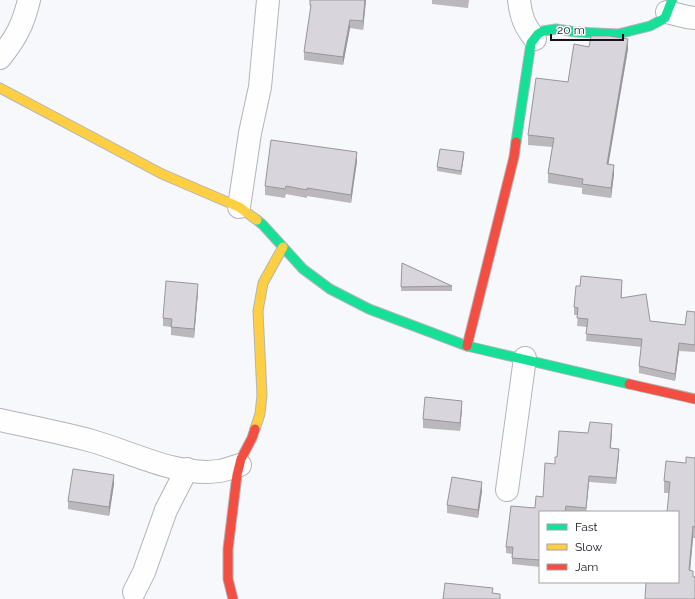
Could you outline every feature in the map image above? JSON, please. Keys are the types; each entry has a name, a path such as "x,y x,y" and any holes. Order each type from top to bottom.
{"street":[{"path":"0,58 16,36 24,20 29,0"},
{"path":"239,207 250,133 260,86 268,0"},
{"path":"519,0 523,22 535,39"},
{"path":"467,346 514,157 531,43 543,31 556,29 576,32 618,34 658,23 665,18 670,6 687,17 695,18"},
{"path":"0,88 162,174 239,207 264,225 303,269 330,289 369,309 467,346 525,358 695,399"},
{"path":"233,599 228,579 228,549 237,475 241,459 252,438 260,414 262,395 258,311 263,283 283,247"},
{"path":"507,490 525,358"},
{"path":"0,420 93,442 136,457 187,470 199,472 220,471 240,465"},
{"path":"134,592 144,572 166,510 187,470"}],"building":[{"path":"310,0 365,0 363,21 350,20 343,57 304,52 311,5"},
{"path":"591,36 609,36 628,39 607,164 614,165 611,188 582,184 583,179 548,173 554,138 528,135 536,78 568,82 574,44 589,47"},
{"path":"271,140 357,152 351,195 307,188 307,190 286,186 285,189 265,186"},
{"path":"440,149 464,152 461,171 437,167"},
{"path":"402,263 452,286 401,287"},
{"path":"581,276 622,280 621,298 646,294 650,321 685,325 687,311 695,312 695,345 679,343 675,374 639,366 642,339 586,334 588,319 577,318 578,308 574,307 576,286 580,286"},
{"path":"166,281 198,284 194,329 171,327 172,319 163,318"},
{"path":"425,397 462,401 460,423 423,419"},
{"path":"590,422 612,424 610,448 619,449 616,478 589,476 586,508 566,506 565,511 539,511 539,560 512,558 513,547 506,547 511,506 535,508 536,496 543,497 545,463 555,464 559,431 588,433"},
{"path":"686,457 695,458 695,527 693,526 689,570 693,571 693,577 695,577 695,599 645,599 646,583 679,583 679,511 667,511 670,482 664,481 666,461 686,463"},
{"path":"73,469 114,475 109,507 68,501"},
{"path":"452,477 482,482 478,510 447,505"},
{"path":"445,583 493,588 492,593 500,594 500,599 443,599"}],"traffic: fast":[{"path":"516,142 531,43 538,34 543,31 556,29 576,32 618,34 650,26 665,18 672,0"},
{"path":"257,220 303,269 330,289 369,309 467,346 629,384"}],"traffic: slow":[{"path":"0,88 162,174 239,207 257,220"},
{"path":"255,429 260,414 262,395 258,311 263,283 283,247"}],"traffic: jam":[{"path":"467,346 514,157 516,142"},
{"path":"629,384 695,399"},
{"path":"233,599 228,579 228,549 237,475 241,459 255,429"}]}
